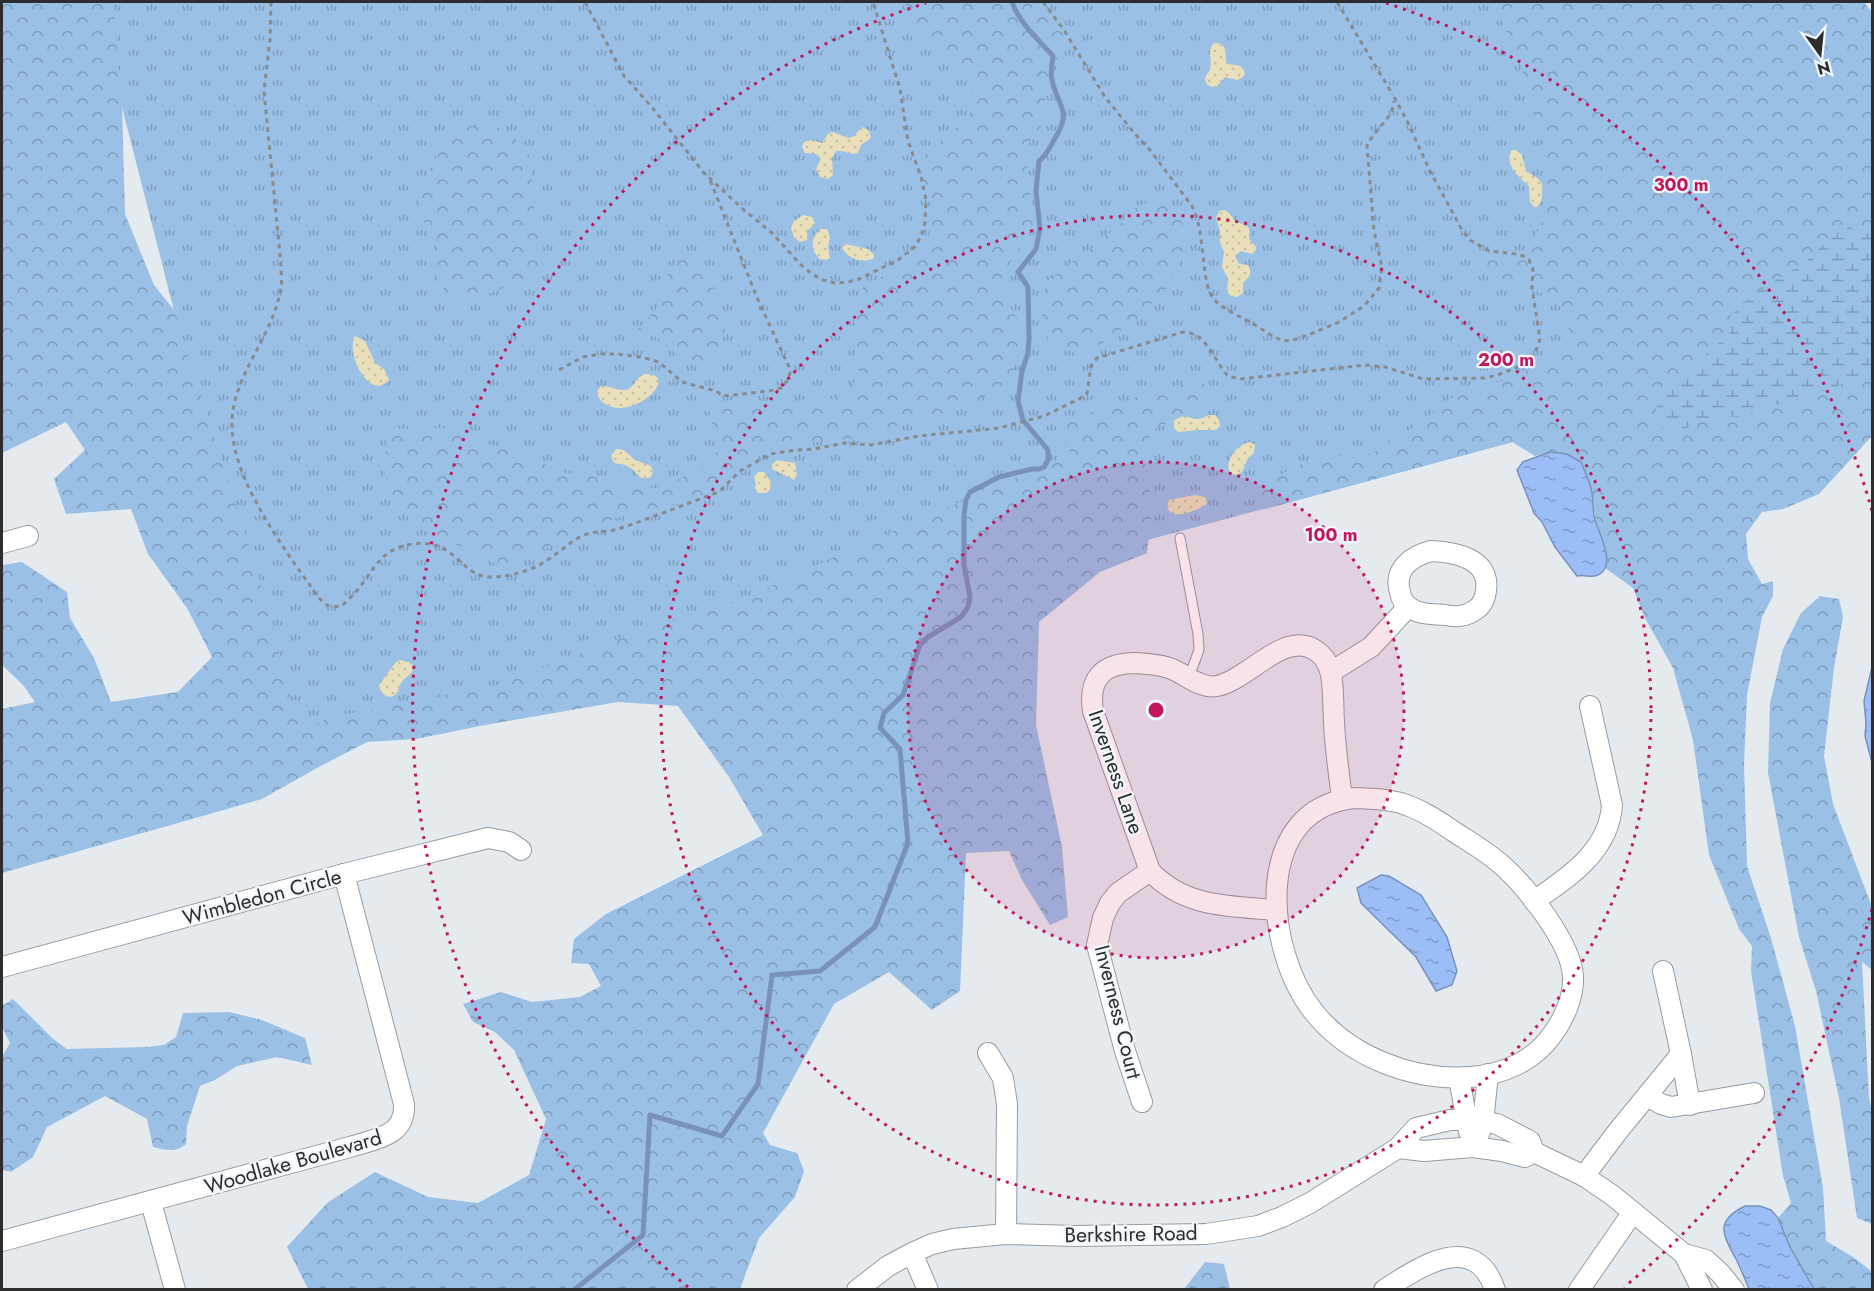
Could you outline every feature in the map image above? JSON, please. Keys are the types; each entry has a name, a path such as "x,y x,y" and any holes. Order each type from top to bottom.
{"street":[{"path":"2,543 28,536"},
{"path":"1442,551 1463,556 1480,566 1485,576 1487,585 1482,604 1476,610 1460,617 1422,613 1408,607 1400,594 1399,574 1404,566 1420,554 1442,551"},
{"path":"1342,799 1330,672 1371,647 1408,607"},
{"name":"Inverness Lane","path":"1150,871 1093,711 1091,696 1100,674 1110,667 1123,663 1154,664 1189,677 1202,685 1218,686 1231,682 1283,648 1294,646 1304,646 1315,650 1323,658 1330,672"},
{"path":"1534,901 1570,876 1584,863 1606,830 1611,818 1612,805 1590,706"},
{"path":"1342,799 1380,800 1407,805 1425,813 1485,850 1506,868 1534,901 1556,931 1571,964 1573,978 1570,1000 1559,1026 1539,1052 1519,1064 1488,1074 1459,1078 1417,1073 1387,1065 1353,1047 1323,1024 1312,1011 1292,978 1286,958 1277,910 1279,870 1288,839 1302,822 1314,811 1342,799"},
{"name":"Wimbledon Circle","path":"2,967 344,874 488,838 509,842 521,850"},
{"path":"1150,871 1161,883 1195,901 1277,910"},
{"name":"Inverness Court","path":"1142,1102 1125,1051 1097,945 1102,918 1110,903 1118,893 1150,871"},
{"name":"Woodlake Boulevard","path":"2,1241 350,1147 388,1135 398,1127 404,1112 404,1104 344,874"},
{"path":"1663,971 1682,1054 1690,1105"},
{"path":"988,1053 1003,1078 1007,1104 1006,1234"},
{"path":"1584,1176 1682,1054"},
{"path":"1473,1147 1475,1121 1488,1074"},
{"path":"1459,1078 1475,1121"},
{"path":"1648,1096 1660,1104 1671,1107 1754,1093"},
{"name":"Berkshire Road","path":"857,1290 888,1266 912,1253 932,1244 953,1239 1006,1234 1074,1236 1206,1234 1258,1226 1310,1203 1398,1148 1416,1128 1450,1120 1497,1124 1530,1141 1534,1152 1584,1176 1684,1254 1702,1290"},
{"name":"Berkshire Road","path":"1398,1148 1424,1151 1473,1147 1525,1156 1534,1152"},
{"path":"151,1202 175,1290"},
{"path":"1579,1290 1633,1212"},
{"path":"912,1253 928,1290"},
{"name":"Berkshire Road","path":"1684,1254 1706,1260 1734,1290"},
{"path":"1384,1290 1415,1269 1432,1262 1463,1256 1477,1261 1484,1268 1495,1290"}],"lane":[{"path":"1180,538 1199,650 1189,677"}],"path":[{"path":"272,2 264,91 281,265 281,287 263,339 235,398 232,431 237,460 247,484 288,557 327,605 339,606 346,603 363,585 384,555 410,544 431,543 440,546 481,576 514,574 540,565 588,534 615,530 716,493 740,471 770,454 824,448 845,443 879,444 919,436 999,428 1039,417 1074,402 1087,393 1091,366 1098,358 1183,332 1190,332 1197,336 1211,351 1228,376 1240,379 1365,365 1385,367 1423,379 1484,378 1510,371 1530,358 1540,339 1533,288 1533,269 1529,260 1517,254 1489,251 1470,240 1462,230 1393,95 1337,2"},
{"path":"585,2 624,76 710,179 772,233 812,274 835,283 859,279 886,267 916,246 924,229 926,200 921,177 908,141 900,89 873,2"},
{"path":"1043,2 1064,30 1105,97 1150,150 1192,206 1197,216 1206,282 1215,302 1283,341 1308,335 1339,322 1364,306 1378,288 1382,267 1374,231 1367,146 1394,109 1393,95"},
{"path":"560,370 583,357 601,354 641,357 659,362 682,382 716,391 723,396 769,392 781,388 788,380 789,367 750,280 710,179"}],"green space":[{"path":"2,2 113,2 122,107 125,214 154,285 174,310 261,584 291,699 302,730 334,716 380,709 430,697 481,691 629,635 748,597 1071,454 1056,427 1115,403 1202,378 1206,389 1225,393 1151,431 1144,460 1152,504 1147,553 1100,572 1039,622 1036,725 1062,847 1068,917 1050,925 1022,880 1009,851 966,853 960,991 932,1010 889,972 834,1004 763,1133 770,1145 797,1153 804,1171 795,1197 759,1238 740,1289 308,1289 287,1247 327,1203 375,1172 428,1197 478,1203 529,1175 546,1119 514,1050 495,1032 473,1022 463,1004 501,992 532,1002 580,997 601,986 589,964 571,963 574,939 606,914 763,835 729,777 678,706 618,702 416,739 367,742 262,799 2,873 2,709 35,702 23,685 2,665 2,565 22,562 67,592 70,618 94,658 111,702 178,692 212,657 187,608 148,554 131,509 66,514 54,479 85,450 66,422 2,453"},
{"path":"95,2 1541,2 1644,407 968,588 288,756"},
{"path":"904,2 1041,2 1053,14 1066,41 1043,91 1049,115 1026,147 1033,228 1002,277 1008,302 1022,329 1018,360 1007,383 974,403 944,416 891,427 869,438 822,441 765,451 737,468 700,499 625,514 535,553 507,571 472,550 432,536 399,509 385,475 386,429 443,428 566,473 589,475 614,484 656,488 697,472 718,451 709,409 797,408 842,396 860,375 853,305 864,286 908,263 929,238 932,209 921,177 923,156 957,127 975,107 970,76 939,56"},
{"path":"1493,2 1864,2 1872,12 1872,436 1819,494 1783,509 1762,512 1746,534 1748,559 1762,584 1773,581 1773,596 1762,617 1747,695 1744,765 1747,866 1771,938 1795,1026 1823,1188 1826,1241 1870,1270 1872,1289 1814,1289 1790,1247 1778,1218 1791,1203 1783,1176 1751,971 1752,946 1739,929 1709,855 1693,740 1673,668 1645,618 1633,588 1605,568 1607,553 1595,518 1592,490 1567,454 1550,452 1535,456 1512,442 1265,509 1252,497 1249,489 1309,461 1330,454 1354,458 1376,451 1424,420 1460,391 1491,385 1546,361 1571,334 1557,299 1479,272 1479,260 1528,253 1545,215 1542,147 1518,55"},
{"path":"493,124 528,148 535,214 544,242 540,273 480,297 449,298 438,278 438,240 419,217 418,195 444,140 460,127"},
{"path":"1162,196 1181,212 1186,252 1169,285 1137,319 1108,340 1077,354 1049,343 1042,318 1046,282 1094,246 1120,224 1133,209"},
{"path":"1849,227 1872,235 1872,371 1832,388 1737,417 1715,415 1678,432 1661,427 1656,409 1665,390 1730,333 1730,316 1755,293 1805,262 1834,234"},
{"path":"687,255 704,266 721,303 725,330 719,353 704,367 685,364 664,341 638,329 659,306 666,278 674,264"},
{"path":"1820,596 1839,599 1843,617 1834,668 1824,756 1833,804 1872,907 1872,970 1862,962 1869,1098 1872,1111 1872,1224 1857,1218 1839,1098 1816,991 1799,937 1768,773 1770,703 1783,649 1801,613"},
{"path":"13,999 52,1038 67,1049 164,1045 176,1037 183,1013 229,1012 262,1020 305,1038 312,1065 277,1057 237,1066 215,1080 200,1086 187,1126 186,1144 175,1150 153,1147 147,1119 105,1096 47,1127 33,1157 11,1172 2,1170 2,1057 10,1043 2,1027 2,1006"},
{"path":"1205,1262 1224,1264 1230,1289 1184,1289"}],"sand":[{"path":"1214,43 1219,43 1224,47 1227,63 1242,68 1245,74 1242,78 1237,80 1225,77 1216,87 1207,84 1205,78 1210,69 1210,49"},
{"path":"862,127 869,131 871,138 861,145 858,153 836,151 832,158 833,175 828,179 820,177 816,169 820,160 819,156 805,153 802,147 804,142 811,140 822,143 832,132 849,138"},
{"path":"1512,150 1522,155 1526,171 1542,184 1542,199 1537,207 1530,202 1529,186 1511,165 1509,160"},
{"path":"1225,210 1235,221 1248,227 1249,239 1256,247 1252,254 1241,251 1235,256 1239,264 1248,265 1250,271 1249,277 1243,283 1243,293 1237,297 1227,292 1228,279 1222,267 1224,252 1216,218 1219,211"},
{"path":"803,215 812,217 815,224 807,231 807,240 800,242 794,237 791,228 794,221"},
{"path":"821,229 827,229 830,237 828,247 830,258 827,260 820,259 813,248 813,240"},
{"path":"846,244 868,249 874,258 865,261 852,258 842,248"},
{"path":"355,336 365,341 375,363 384,369 389,380 382,385 374,385 367,380 356,364 353,354"},
{"path":"645,374 655,376 659,381 657,388 641,402 618,408 607,405 599,398 597,391 601,386 626,390"},
{"path":"1215,415 1219,420 1220,426 1216,430 1178,432 1174,428 1174,421 1181,417 1199,419"},
{"path":"1250,442 1255,445 1254,453 1248,458 1242,472 1237,475 1230,474 1229,464 1232,454 1240,446"},
{"path":"616,449 624,450 635,460 651,466 653,471 651,477 643,478 627,466 614,463 611,456"},
{"path":"777,460 795,463 797,474 794,480 772,469 772,465"},
{"path":"758,472 764,472 771,482 770,490 766,493 758,493 755,488 754,477"},
{"path":"1195,495 1205,497 1206,505 1191,512 1179,514 1174,514 1167,507 1169,500"},
{"path":"400,660 411,663 412,672 402,682 397,693 388,697 381,691 379,685"}],"water":[{"path":"1550,452 1567,454 1581,462 1592,493 1594,516 1606,554 1605,569 1600,574 1577,576 1555,547 1542,522 1534,513 1517,470 1523,462"},
{"path":"1872,667 1871,759 1865,736 1864,701"},
{"path":"1381,875 1389,876 1421,895 1447,937 1457,971 1452,985 1436,991 1416,957 1361,903 1357,888"},
{"path":"1745,1206 1760,1206 1771,1210 1778,1218 1790,1247 1814,1289 1749,1289 1724,1229 1729,1217"}],"waterway":[{"path":"574,1290 643,1235 650,1115 722,1136 758,1084 772,975 820,971 875,927 908,843 900,749 880,728 884,713 903,695 920,645 928,637 961,617 968,607 970,597 964,564 964,515 966,500 970,492 999,477 1044,467 1048,460 1048,450 1023,420 1018,401 1029,339 1028,287 1018,272 1036,249 1040,228 1036,191 1039,161 1047,153 1060,129 1063,114 1051,77 1053,56 1024,24 1012,2"}]}
